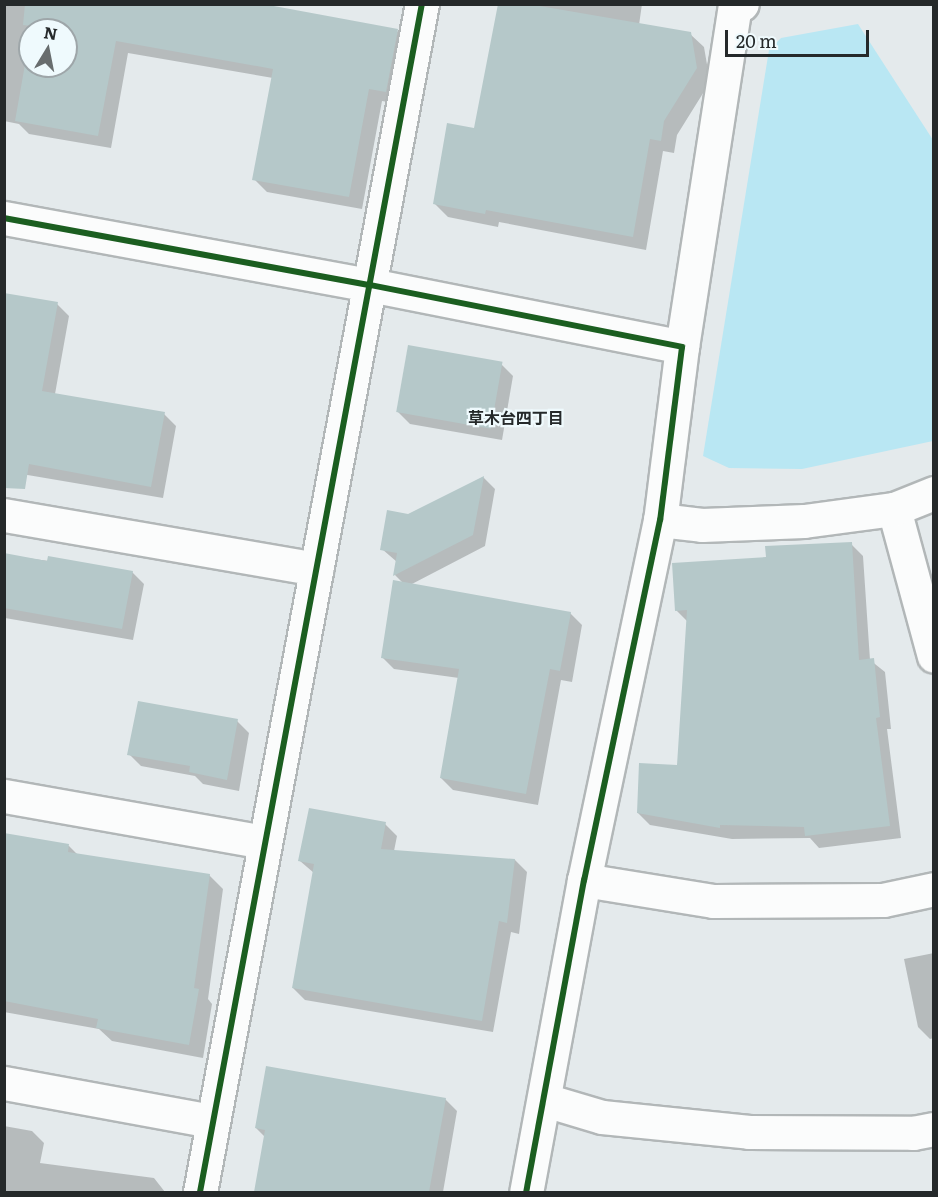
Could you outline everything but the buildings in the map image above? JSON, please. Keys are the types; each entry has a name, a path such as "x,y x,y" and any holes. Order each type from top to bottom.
{"street":[{"path":"200,1192 422,4"},
{"path":"526,1192 545,1100 584,880 660,520 682,347 735,6 742,4"},
{"path":"4,218 370,285 682,347"},
{"path":"660,520 702,525 770,522 894,509 933,493"},
{"path":"894,509 933,656"},
{"path":"4,515 316,568"},
{"path":"4,796 265,842"},
{"path":"584,880 713,901 883,900 933,889"},
{"path":"4,1083 212,1121"},
{"path":"545,1100 602,1117 749,1132 913,1132 933,1129"}],"shaded area":[{"path":"858,24 933,140 933,441 802,469 729,468 703,456 769,50 781,38"}],"cycle path":[{"path":"200,1192 422,4"},
{"path":"4,218 370,285 682,347 660,520 584,880 526,1192"}],"district":[{"name":"草木台四丁目","path":"516,417"}]}
